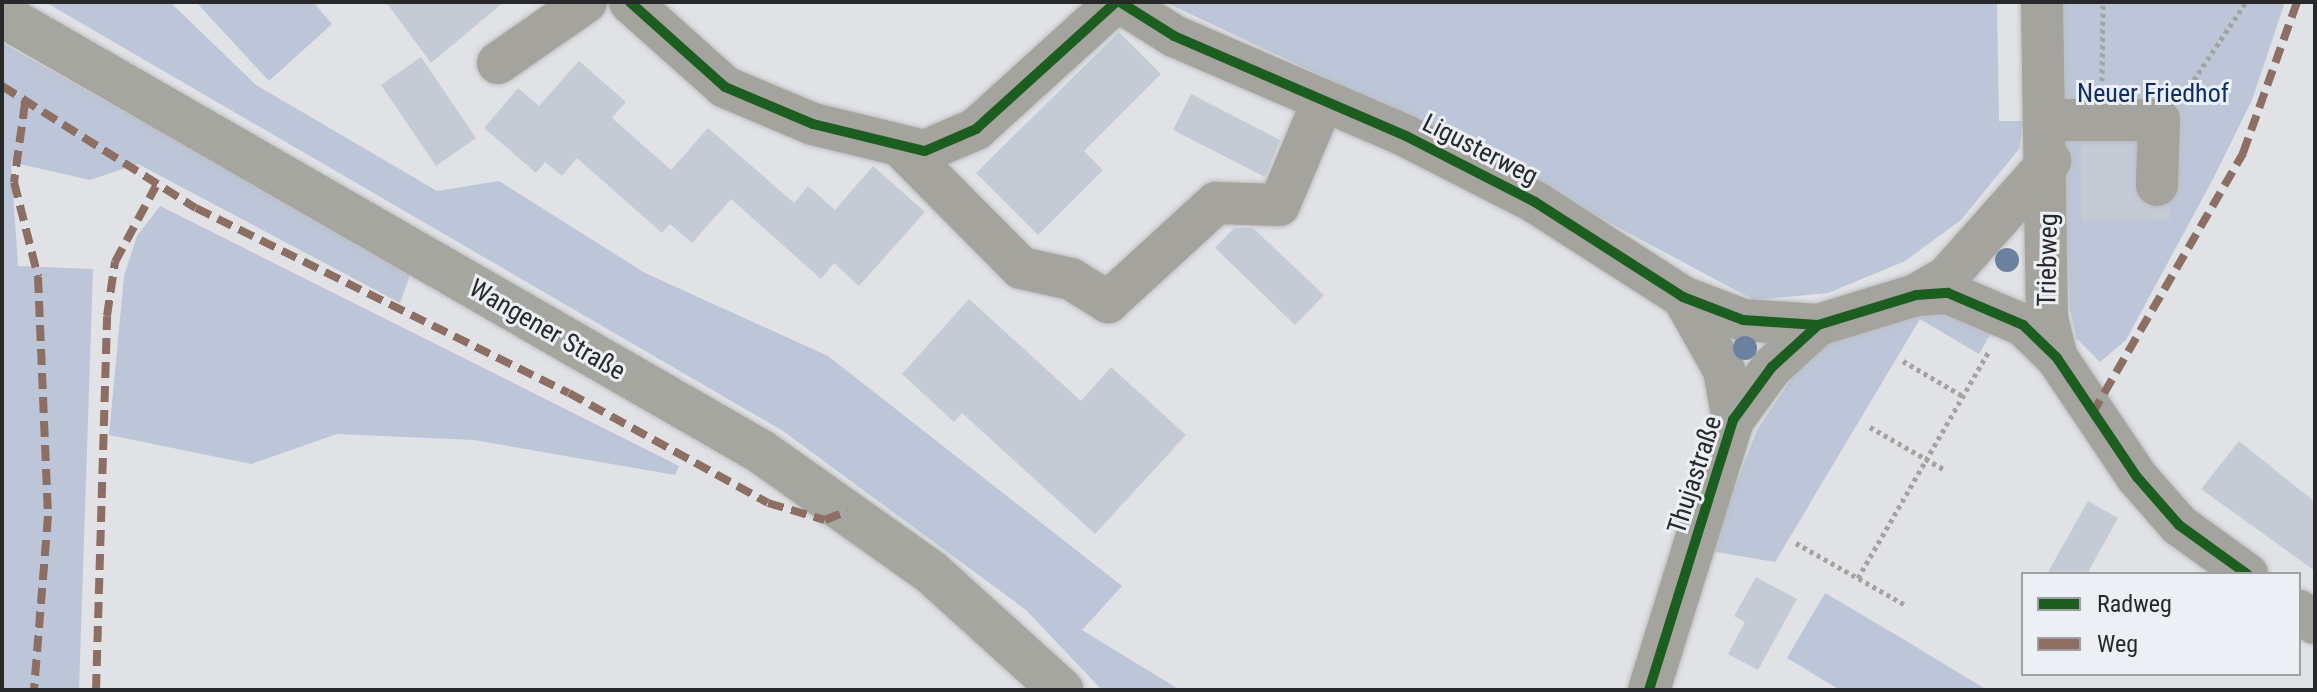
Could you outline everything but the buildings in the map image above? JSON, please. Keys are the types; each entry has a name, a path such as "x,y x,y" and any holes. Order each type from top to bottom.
{"main road":[{"name":"Wangener Straße","path":"2,15 760,451 931,572 1061,690"}],"street":[{"path":"498,63 586,2"},
{"path":"630,2 725,87 813,124 905,151 945,146 976,129 1118,2"},
{"name":"Ligusterweg","path":"1118,2 1174,36 1323,101 1535,202 1683,297 1743,320 1818,325"},
{"name":"Triebweg","path":"2042,2 2045,120 2050,161 2047,318 2057,358"},
{"path":"905,151 1021,268 1071,279 1108,302 1216,203 1279,205 1323,101"},
{"path":"2045,120 2159,120 2157,185"},
{"name":"Triebweg","path":"1916,295 1946,278 2050,161"},
{"name":"Thujastraße","path":"1649,690 1733,420 1772,367 1818,325 1916,295 1948,293 2010,316 2057,358 2168,513 2244,572"},
{"name":"Ligusterweg","path":"1683,297 1724,370 1733,420"}],"path":[{"path":"2101,120 2103,2"},
{"path":"2159,120 2206,71 2246,2"},
{"path":"1858,578 2010,316"},
{"path":"1903,361 1963,396"},
{"path":"1870,427 1945,470"},
{"path":"1796,543 1904,604"}],"green space":[{"path":"45,2 170,2 256,85 437,191 499,181 645,273 828,356 1122,586 1082,630 1180,690 1102,690 1026,610 783,431"},
{"path":"196,2 313,2 332,24 269,81"},
{"path":"1165,2 1997,2 1999,121 2024,121 2019,149 1961,220 1905,261 1828,293 1754,300 1430,127"},
{"name":"Neuer Friedhof","path":"2059,2 2285,2 2252,100 2214,177 2126,340 2100,362 2076,338 2070,309"},
{"path":"2,43 411,272 400,303 138,164 90,180 11,162 18,266 93,269 79,690 2,690"},
{"path":"160,206 679,466 675,475 474,440 337,434 251,464 109,435 124,276 137,236"},
{"path":"1932,310 1995,326 1979,354 1920,319 1775,562 1710,551 1757,430 1803,361 1846,333"},
{"path":"1825,593 1987,690 1840,690 1787,658"}],"marked path":[{"path":"2092,414 2243,153 2297,2"},
{"path":"2,86 196,208 569,393 768,503 825,520 847,511"},
{"path":"25,103 14,182 38,277 48,516 34,690"},
{"path":"96,690 107,316 115,262 156,186"}],"cycle path":[{"path":"630,2 725,87 813,124 925,151 976,129 1116,2"},
{"path":"1120,2 1174,36 1406,136 1535,202 1683,297 1743,320 1818,325"},
{"path":"1649,690 1733,420 1772,367 1818,325 1916,295 1948,293 2023,325 2057,358 2137,477 2179,525 2244,572"}]}
